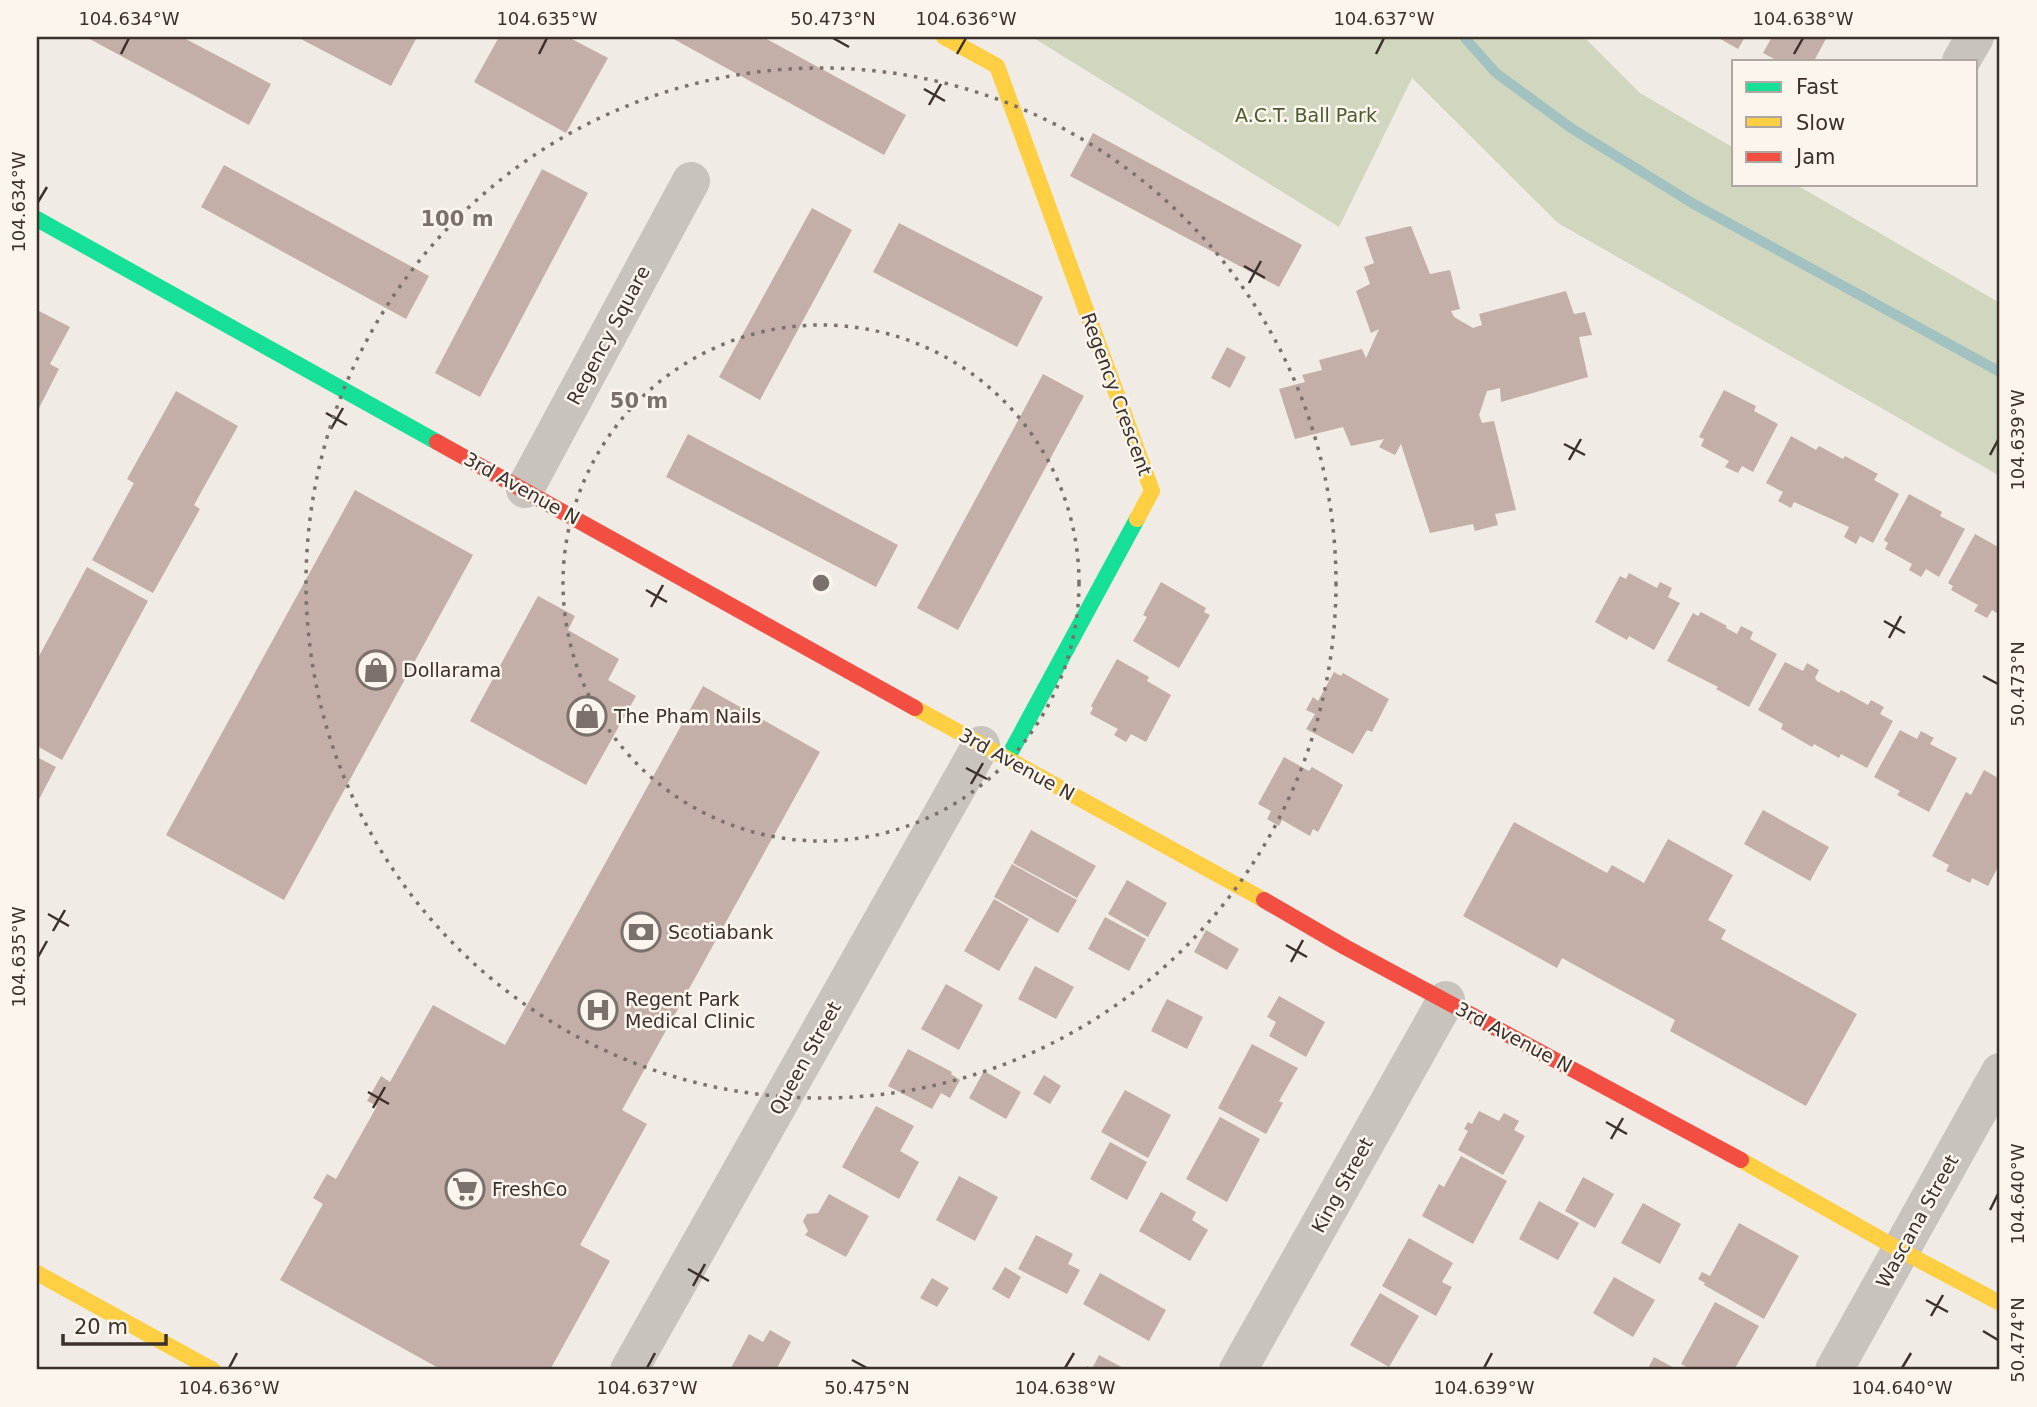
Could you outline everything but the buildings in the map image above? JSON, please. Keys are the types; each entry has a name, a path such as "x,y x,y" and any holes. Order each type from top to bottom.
{"street":[{"name":"Regency Crescent","path":"944,37 997,66 1152,491 994,752"},
{"path":"1962,60 1975,37"},
{"name":"Regency Square","path":"524,489 691,181"},
{"name":"3rd Avenue N","path":"37,219 994,752 1201,864 1345,947 1675,1123 2000,1303"},
{"name":"Queen Street","path":"629,1370 994,752"},
{"name":"King Street","path":"1238,1370 1446,1000"},
{"name":"Wascana Street","path":"1834,1370 2000,1073"},
{"path":"37,1273 213,1370"}],"green space":[{"name":"A.C.T. Ball Park","path":"1032,37 1584,37 1640,93 1732,147 1732,186 1798,186 2000,303 2000,476 1558,223 1412,78 1339,227"}],"waterway":[{"path":"1464,37 1496,73 1571,128 1692,203 2000,372"}],"traffic: fast":[{"path":"37,219 437,442"},
{"path":"1007,759 1137,519"}],"traffic: slow":[{"path":"944,37 997,66 1152,491 1137,519"},
{"path":"915,708 1264,900"},
{"path":"1741,1160 2000,1303"},
{"path":"37,1273 213,1370"}],"traffic: jam":[{"path":"437,442 915,708"},
{"path":"1264,900 1345,947 1741,1160"}],"place":[{"name":"Dollarama","path":"376,670"},
{"name":"The Pham Nails","path":"587,716"},
{"name":"Scotiabank","path":"641,932"},
{"name":"Regent Park Medical Clinic","path":"598,1010"},
{"name":"FreshCo","path":"465,1189"}]}
